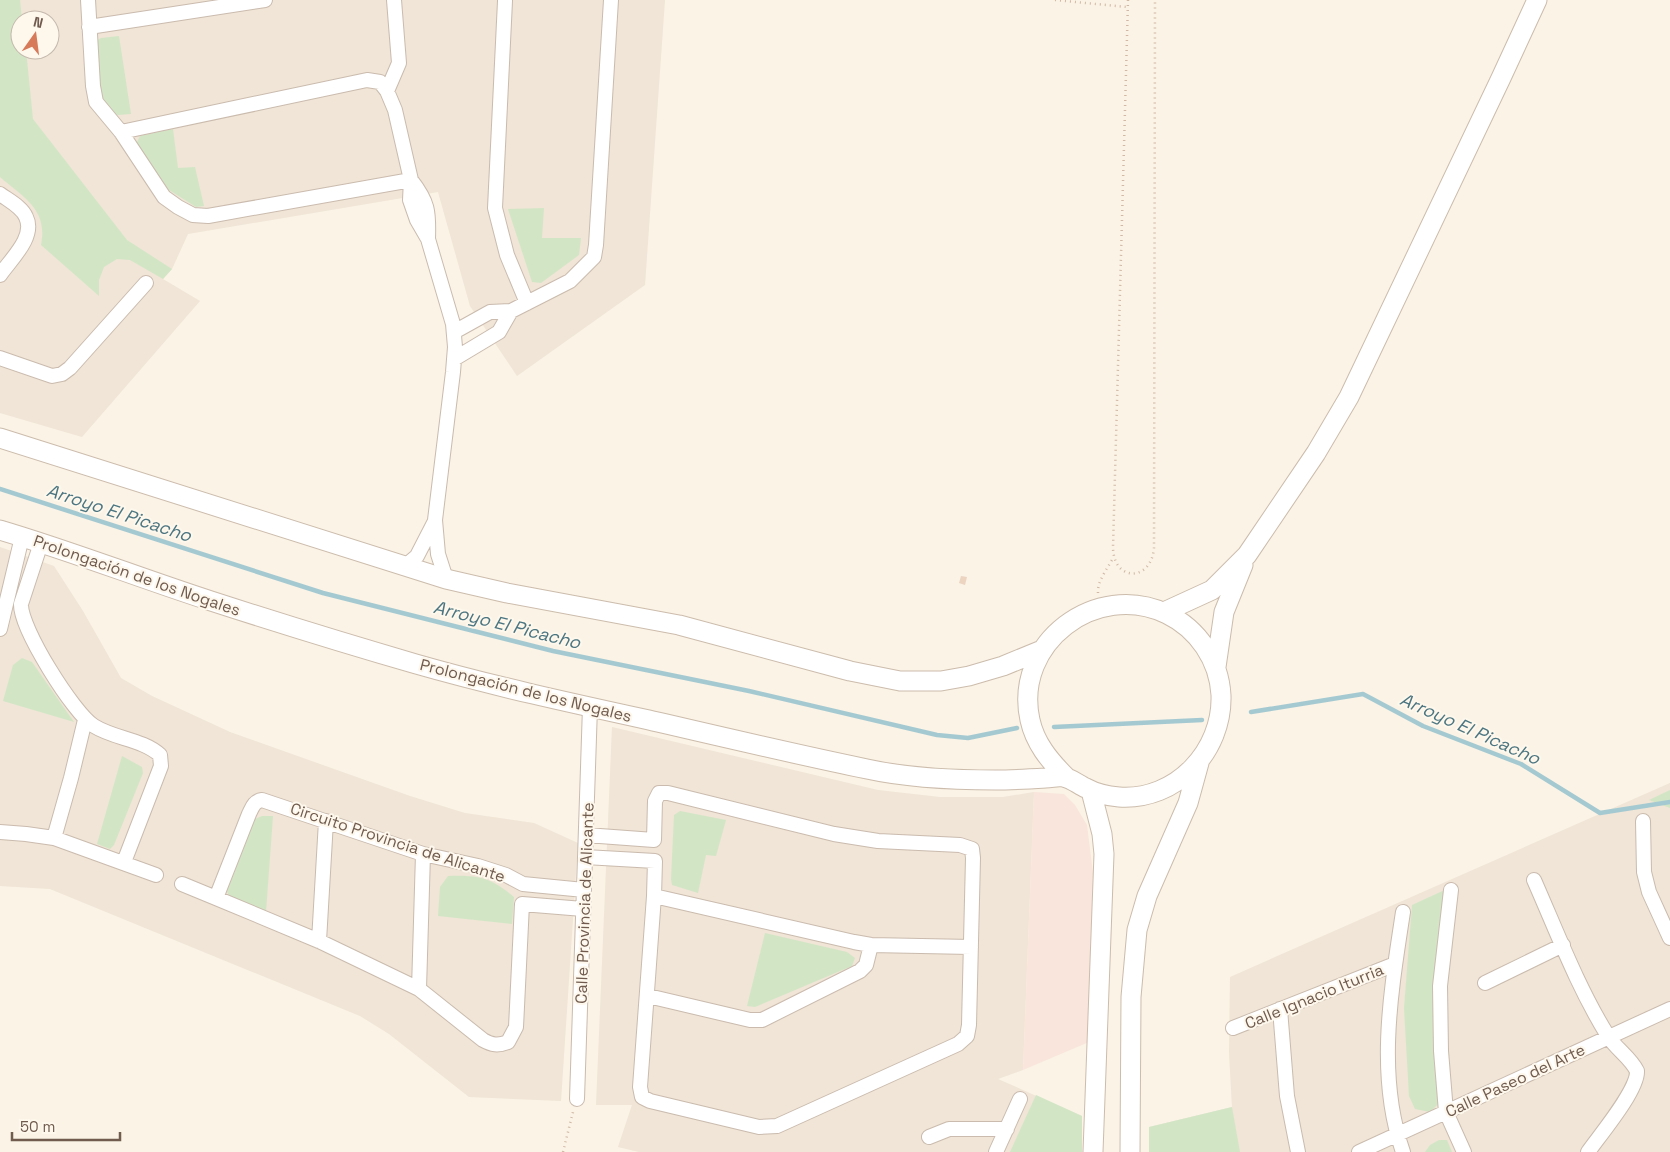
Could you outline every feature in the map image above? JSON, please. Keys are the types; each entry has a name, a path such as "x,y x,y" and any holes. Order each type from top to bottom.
{"main road":[{"path":"1216,667 1224,612 1248,555 1316,453 1348,397 1493,96 1537,0"},
{"path":"0,438 446,579 507,593 679,625 850,672 900,681 941,681 969,676 1003,666 1042,650"},
{"name":"Prolongación de los Nogales","path":"0,530 212,602 418,665 590,707 883,773 949,779 997,780 1066,777"},
{"path":"1164,612 1212,590 1248,555"},
{"path":"1130,604 1164,612 1181,622 1196,635 1216,667 1221,707 1219,720 1210,746 1199,762 1177,782 1150,794 1120,797 1091,791 1066,777 1049,760 1036,740 1029,718 1028,695 1032,671 1042,650 1052,636 1065,624 1080,615 1113,605 1130,604"},
{"path":"1130,1152 1131,997 1137,930 1144,905 1188,803 1199,762"},
{"path":"1091,791 1102,834 1104,854 1093,1152"}],"street":[{"path":"88,0 95,96 104,112 121,132 164,197 178,207 193,215 208,216 411,180"},
{"path":"89,27 266,0"},
{"path":"387,91 399,63 394,0"},
{"path":"454,332 490,312 511,311 570,281 594,257 611,0"},
{"path":"505,1 494,208 507,255 527,303"},
{"path":"121,132 367,80 380,82 387,91 395,110 411,180 410,200 417,220 428,239 454,324 454,359 436,520 438,554 446,579"},
{"path":"0,194 22,211 28,225 25,240 0,275"},
{"path":"0,358 52,376 62,374 146,283"},
{"path":"454,359 500,332 511,311"},
{"path":"404,567 417,556 436,520"},
{"path":"0,629 3,600 22,537"},
{"path":"41,543 21,604 24,618 42,656 75,708 85,720 96,727 144,745 160,755 161,766 124,862"},
{"path":"3,600 21,604"},
{"name":"Calle Provincia de Alicante","path":"577,1099 590,707"},
{"path":"54,838 85,720"},
{"path":"658,793 668,793 834,834 878,841 960,845 972,849 971,947 967,1036 958,1044 777,1126 759,1127 650,1101 642,1097 640,1087 654,896 654,840 655,801 658,793"},
{"name":"Circuito Provincia de Alicante","path":"216,898 248,814 253,805 258,801 268,801 423,854 478,866 506,875 523,884 584,890"},
{"path":"319,941 326,821"},
{"path":"1643,821 1644,872 1649,892 1670,938"},
{"path":"0,832 54,838 156,875"},
{"path":"586,835 654,840"},
{"path":"419,989 423,854"},
{"path":"585,857 655,861"},
{"path":"1534,880 1587,999 1609,1038 1634,1064 1637,1071 1637,1076 1625,1100 1588,1152"},
{"name":"Circuito Provincia de Alicante","path":"182,884 319,941 419,989 483,1040 491,1044 500,1045 508,1042 516,1027 523,884"},
{"path":"1451,890 1440,986 1441,1051 1446,1112 1464,1152"},
{"path":"654,896 871,945 971,947"},
{"path":"522,904 583,909"},
{"path":"1403,912 1391,990 1388,1039 1390,1096 1397,1134 1403,1152"},
{"path":"648,996 750,1020 762,1020 860,971 866,965 871,945"},
{"path":"1485,983 1563,945"},
{"name":"Calle Ignacio Iturria","path":"1233,1028 1395,964"},
{"path":"1280,1008 1288,1096 1298,1152"},
{"name":"Calle Paseo del Arte","path":"1359,1152 1670,1010"},
{"path":"996,1152 1020,1100"},
{"path":"930,1137 949,1129 1007,1129"}],"path":[{"path":"1055,0 1128,7"},
{"path":"1100,608 1097,589 1113,558 1128,0"},
{"path":"1113,558 1118,568 1130,573 1141,572 1149,566 1153,559 1155,0"},
{"path":"563,1152 577,1099"}],"shaded area":[{"path":"0,0 665,0 645,285 517,376 470,306 438,192 188,234 172,269 163,279 200,301 82,437 0,413"},
{"path":"0,547 54,566 83,611 121,678 152,696 230,732 410,796 465,813 534,823 578,843 561,1101 469,1097 389,1034 360,1016 50,889 0,886"},
{"path":"612,727 878,790 940,797 1003,797 1034,792 1023,1070 998,1079 1082,1116 1082,1152 639,1152 618,1147 632,1105 596,1105"},
{"path":"1670,783 1670,1152 1149,1152 1149,1127 1232,1107 1229,1053 1230,977"},
{"path":"1034,792 1064,794 1075,805 1087,825 1093,873 1089,1042 1023,1070"}],"green space":[{"path":"0,0 20,0 21,10 10,10 10,60 27,60 33,119 127,240 172,269 163,279 130,260 117,259 104,267 99,280 99,296 41,245 41,222 37,213 25,198 0,177"},
{"path":"119,36 131,114 118,115 114,114 99,97 96,41 101,38"},
{"path":"173,129 178,168 195,167 204,206 196,207 169,190 136,144 140,136"},
{"path":"544,208 542,238 581,238 579,255 541,283 532,282 508,209"},
{"path":"22,658 32,662 74,722 3,701 13,665"},
{"path":"122,756 142,767 143,773 114,845 110,849 97,844"},
{"path":"1670,790 1670,808 1649,800"},
{"path":"680,811 726,820 716,856 706,855 698,893 672,885 674,815"},
{"path":"262,816 273,816 266,912 231,898 227,892 255,819"},
{"path":"448,876 476,877 490,881 506,890 514,897 512,924 438,916 440,887"},
{"path":"1449,888 1440,1102 1430,1112 1415,1109 1409,1096 1404,1008 1412,905"},
{"path":"765,933 847,952 855,958 852,966 755,1007 747,1006"},
{"path":"1036,1095 1082,1116 1082,1152 1010,1152"},
{"path":"1232,1107 1240,1152 1149,1152 1149,1127"},
{"path":"1439,1140 1447,1140 1452,1152 1425,1152 1430,1145"}],"building":[{"path":"961,576 967,577 965,585 959,583"}],"waterway":[{"name":"Arroyo El Picacho","path":"0,489 323,593 553,651 749,691 937,735 968,738 1017,728"},
{"name":"Arroyo El Picacho","path":"1251,712 1363,694 1423,726 1521,764 1600,813 1670,802"},
{"name":"Arroyo El Picacho","path":"1054,727 1202,720"}]}
